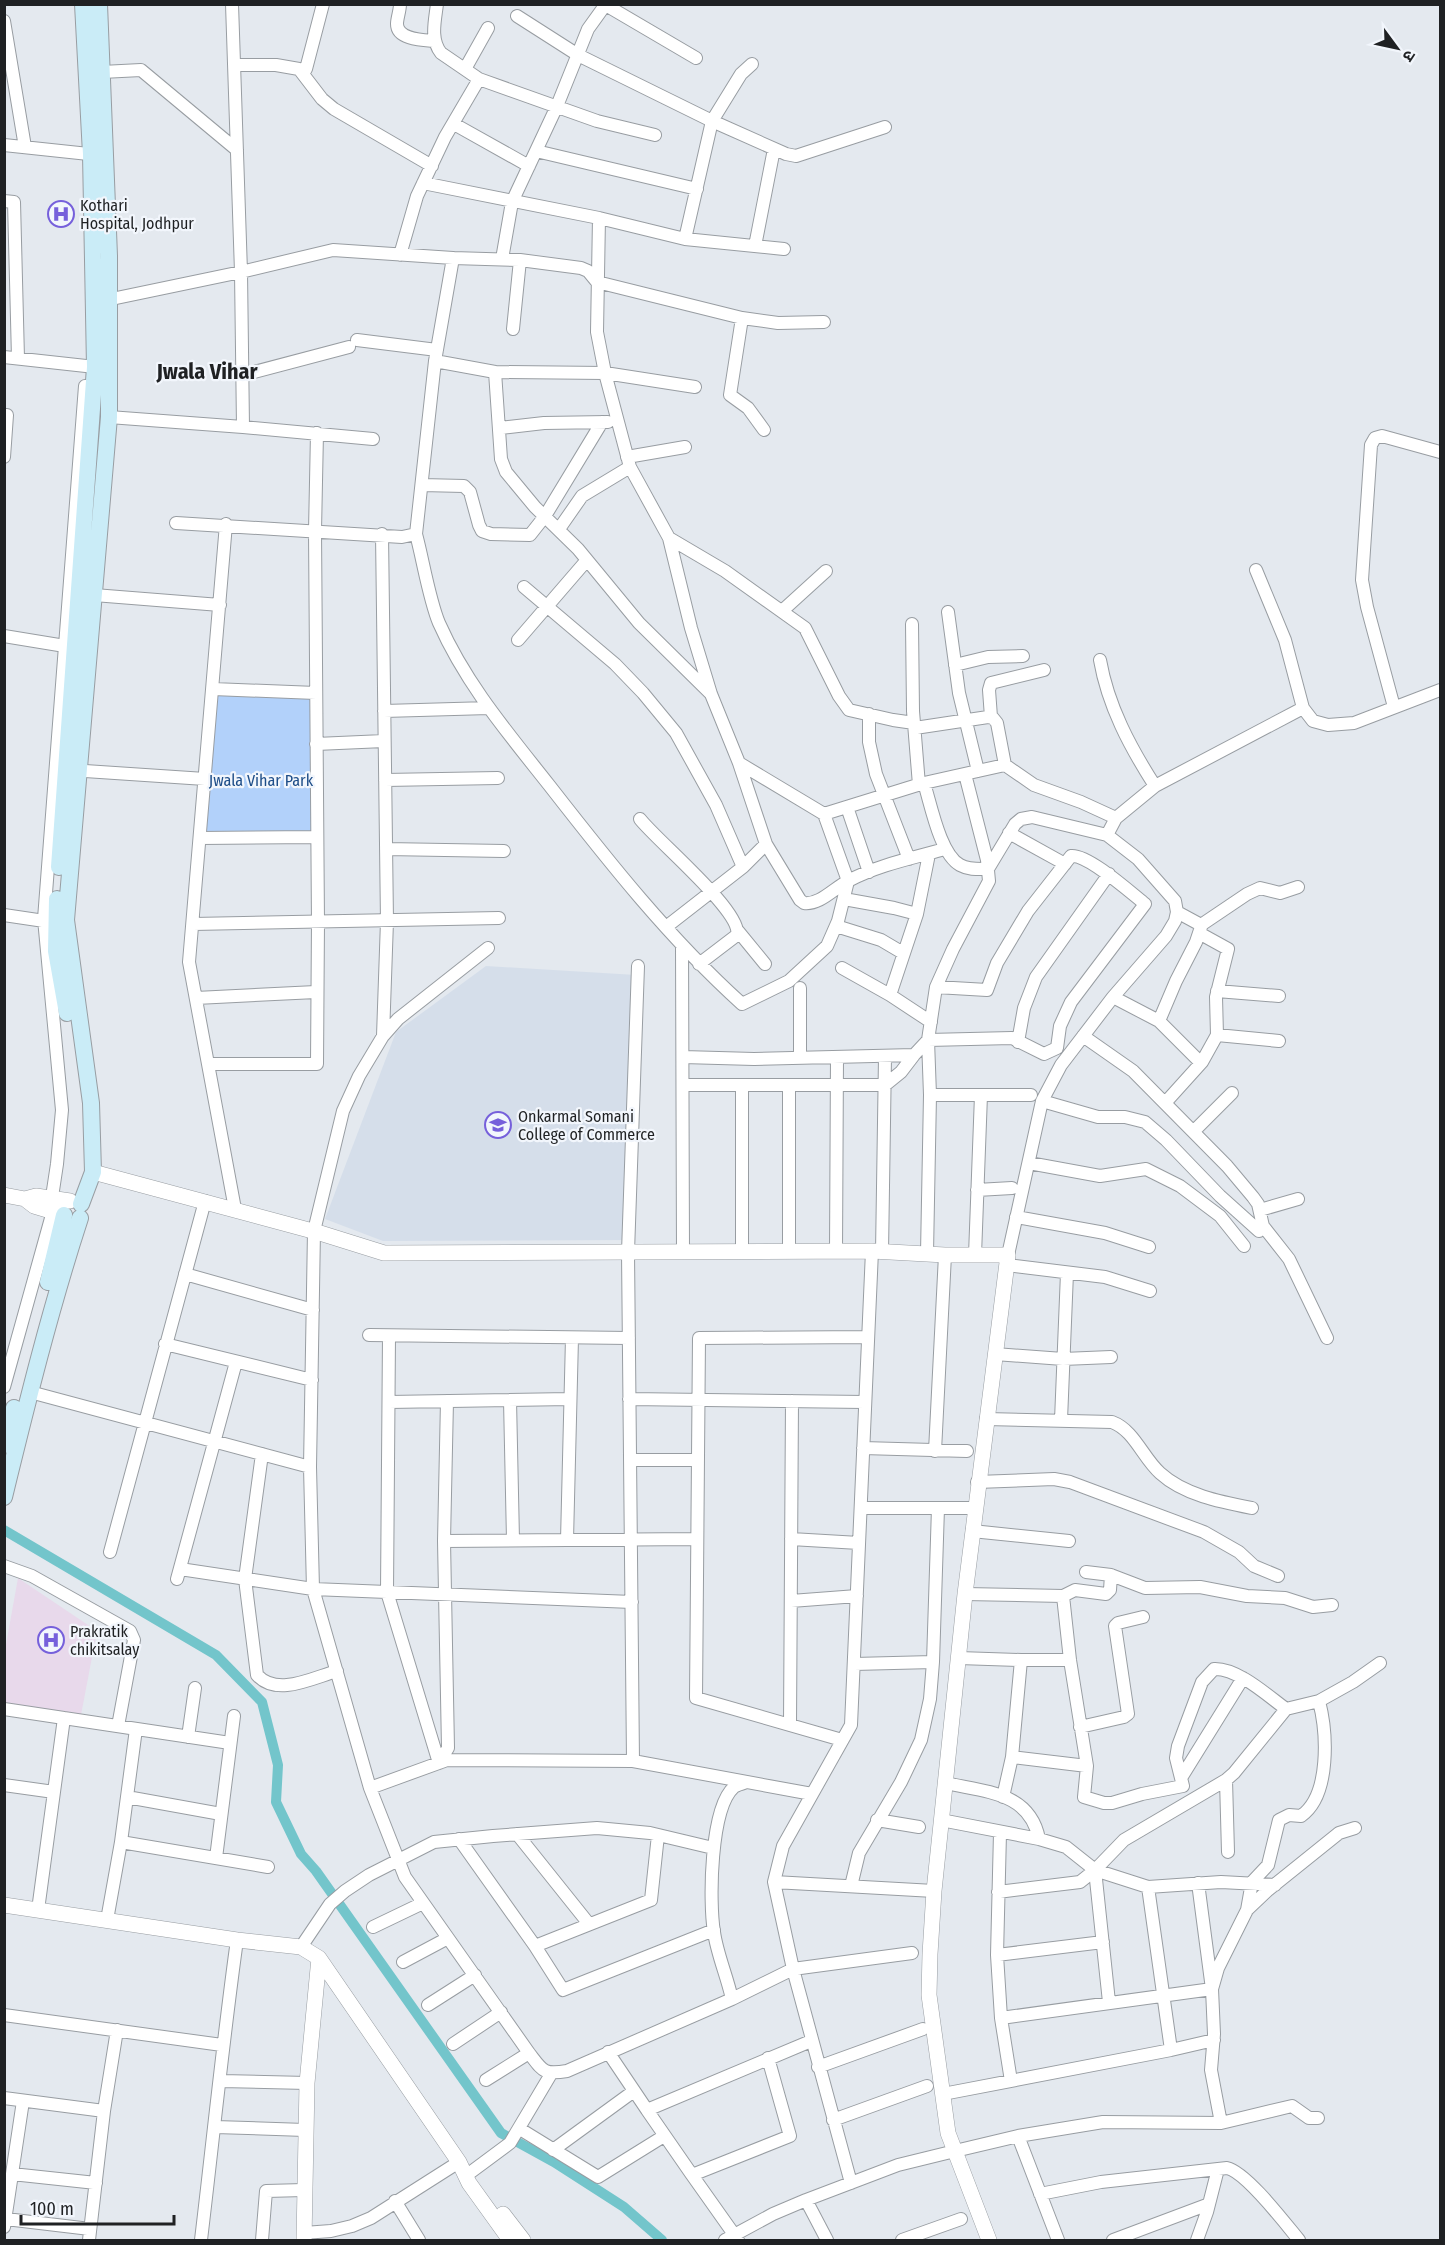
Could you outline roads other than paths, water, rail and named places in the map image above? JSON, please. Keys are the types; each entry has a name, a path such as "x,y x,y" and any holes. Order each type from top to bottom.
{"main road":[{"path":"4,1445 31,1319 84,1150 84,1104 56,951 55,923 94,595 109,417 83,4"},
{"path":"94,155 102,72 99,4"},
{"path":"72,771 70,647 91,367 102,301"},
{"path":"4,1497 60,1276 68,1207 93,1172 91,1103 55,923"}],"street":[{"path":"232,4 241,272 243,427"},
{"path":"298,68 324,4"},
{"path":"400,4 397,29 402,34 420,40 435,41"},
{"path":"437,4 435,41 441,53 479,79 597,121 656,135"},
{"path":"502,259 512,202 557,106 588,29 605,5 696,58"},
{"path":"517,16 578,56 712,122 786,154 796,156 885,127"},
{"path":"4,21 25,147"},
{"path":"465,69 488,28"},
{"path":"685,239 712,122 741,74 752,64"},
{"path":"234,65 298,68 322,99 334,109 432,166"},
{"path":"102,72 141,70 237,150"},
{"path":"400,255 417,196 479,79"},
{"path":"454,124 529,166"},
{"path":"4,145 94,155 91,367 4,357"},
{"path":"755,246 774,149"},
{"path":"536,151 697,189"},
{"path":"423,183 599,218 685,239 784,249"},
{"path":"4,201 14,202 11,296 18,358"},
{"path":"599,218 597,332 618,422 629,462 669,538 691,628 711,694 739,763 766,843 804,903 817,902 848,881 869,872 945,849"},
{"path":"102,301 329,251 520,260 581,268 588,271 597,282 742,318 778,323 824,322"},
{"path":"453,258 436,355 422,485 409,536 438,620 462,670 485,709 623,880 699,964 742,1004 789,981 827,946 836,926 848,881 824,814 739,763"},
{"path":"513,329 520,260"},
{"path":"742,318 730,395 748,408 764,430"},
{"path":"243,375 353,344 436,355 495,372 605,373 695,387"},
{"path":"495,372 501,459 506,472 587,560 639,623 711,694"},
{"path":"4,415 7,415 4,457"},
{"path":"109,417 373,439"},
{"path":"422,485 459,485 467,488 478,525 485,533 530,535 545,516 602,422"},
{"path":"500,428 544,423 618,422"},
{"path":"208,1064 317,1064 315,531 317,434"},
{"path":"1394,707 1362,580 1371,445 1375,438 1382,436 1440,452"},
{"path":"558,529 582,496 629,462 686,447"},
{"path":"176,523 409,536"},
{"path":"226,524 189,962 235,1209"},
{"path":"382,534 387,921 383,1036"},
{"path":"669,538 725,571 805,628 839,696 849,710 915,726 991,717"},
{"path":"518,640 587,560"},
{"path":"1256,570 1285,640 1303,708 1313,721 1328,725 1353,723 1440,690"},
{"path":"782,611 826,571"},
{"path":"524,587 615,664 676,733 716,805 743,867"},
{"path":"94,595 220,606"},
{"path":"948,612 966,720 978,771"},
{"path":"912,624 915,726 922,784 945,849 953,860 962,866 989,875"},
{"path":"4,636 70,647 55,923 62,1110 57,1164 68,1207 34,1206 25,1200 4,1195"},
{"path":"956,665 988,657 1023,657"},
{"path":"1100,660 1105,685 1122,729 1155,786"},
{"path":"1044,670 991,683 989,690 991,717 996,723 1005,765 1034,785 1116,818"},
{"path":"213,689 316,693"},
{"path":"1107,835 1116,818 1155,786 1303,708"},
{"path":"384,711 485,709"},
{"path":"869,714 872,760 883,796 909,859"},
{"path":"316,744 384,741"},
{"path":"824,814 922,784 1005,765"},
{"path":"72,771 205,779"},
{"path":"965,774 989,875"},
{"path":"385,780 498,778"},
{"path":"847,807 869,872"},
{"path":"927,1253 930,1095 928,1040 936,987 1015,824 1021,819 1032,817 1107,835 1138,859 1175,901 1177,912 1175,921 1166,936 1113,997 1037,1098 1029,1163 1005,1257 977,1482 967,1507 972,1531 946,1784 926,1890 929,1995 948,2133 947,2153 989,2241"},
{"path":"640,819 711,892 737,925 738,931 765,964"},
{"path":"1009,833 1065,864"},
{"path":"200,838 317,837"},
{"path":"666,927 743,867 766,843"},
{"path":"386,849 504,851"},
{"path":"890,995 917,914 929,854"},
{"path":"683,1086 885,1085 901,1072 928,1040 1012,1038 1044,1054 1057,1048 1060,1026 1071,1002 1144,903 1109,874 1074,855 1071,856 1028,910 997,963 987,990 936,987"},
{"path":"1018,1042 1024,1008 1036,977 1109,874"},
{"path":"1159,1022 1200,929 1247,894 1260,888 1280,893 1298,887"},
{"path":"844,899 917,914"},
{"path":"1165,1103 1201,1063 1217,1035 1215,1021 1217,991 1227,949 1177,912"},
{"path":"4,915 55,923"},
{"path":"193,924 499,918"},
{"path":"836,926 881,940 903,953"},
{"path":"699,964 734,938 738,931"},
{"path":"682,945 683,1252"},
{"path":"488,948 398,1019 383,1036 359,1076 343,1110 314,1231 310,1467 314,1589 370,1788 405,1877 529,2052 542,2069 551,2074 567,2071 732,1999 793,1969 912,1953"},
{"path":"633,1761 628,1252 638,966"},
{"path":"842,968 890,995 931,1022"},
{"path":"800,988 800,1058"},
{"path":"1217,991 1278,996"},
{"path":"196,998 316,992"},
{"path":"1113,997 1159,1022 1201,1063"},
{"path":"1217,1035 1279,1041"},
{"path":"1083,1036 1133,1071 1194,1131 1253,1197 1260,1210 1263,1226 1289,1259 1327,1338"},
{"path":"683,1057 800,1058 914,1055"},
{"path":"836,1251 837,1057"},
{"path":"851,2183 811,2041 774,1882 783,1846 851,1725 868,1337 877,1251 885,1057"},
{"path":"742,1086 742,1251"},
{"path":"789,1086 789,1251"},
{"path":"1194,1131 1232,1093"},
{"path":"930,1095 1037,1098 1098,1117 1125,1117 1145,1122 1259,1231 1263,1226"},
{"path":"975,1255 981,1095"},
{"path":"1029,1163 1100,1176 1146,1169 1180,1186 1220,1216 1244,1246"},
{"path":"93,1172 235,1209 384,1253 877,1251 975,1255 1005,1257 1068,1272 1105,1277 1150,1291"},
{"path":"977,1190 1012,1188"},
{"path":"1260,1210 1298,1199"},
{"path":"110,1552 205,1201"},
{"path":"1016,1217 1105,1233 1149,1247"},
{"path":"935,1451 945,1255"},
{"path":"1061,1420 1068,1272"},
{"path":"185,1274 313,1310"},
{"path":"4,1388 31,1319"},
{"path":"369,1335 628,1338"},
{"path":"389,1336 387,1592 439,1763"},
{"path":"842,1740 696,1698 699,1338 868,1337"},
{"path":"567,1540 572,1338"},
{"path":"165,1344 312,1380"},
{"path":"994,1354 1063,1359 1111,1357"},
{"path":"236,1362 179,1574 245,1579 314,1589 632,1602"},
{"path":"30,1392 310,1467"},
{"path":"389,1402 570,1399"},
{"path":"629,1399 866,1402"},
{"path":"510,1400 513,1540"},
{"path":"439,1763 448,1748 444,1541 447,1401"},
{"path":"790,1725 792,1401"},
{"path":"986,1419 1061,1420 1119,1424 1159,1473 1174,1483 1217,1501 1252,1508"},
{"path":"863,1448 967,1451"},
{"path":"262,1454 245,1579 256,1676 263,1682 285,1686 337,1671"},
{"path":"630,1460 698,1460"},
{"path":"977,1482 1054,1479 1070,1482 1204,1532 1239,1552 1254,1566 1278,1576"},
{"path":"861,1508 967,1507"},
{"path":"851,1886 859,1853 901,1782 921,1740 930,1699 933,1662 938,1508"},
{"path":"972,1531 1069,1540"},
{"path":"444,1541 697,1539"},
{"path":"791,1539 859,1543"},
{"path":"4,1566 32,1576 130,1631 134,1640 118,1726"},
{"path":"1086,1572 1111,1575 1145,1588 1200,1587 1247,1596 1285,1598 1313,1607 1332,1605"},
{"path":"965,1594 1063,1596 1075,1590 1106,1594 1110,1590 1111,1575"},
{"path":"791,1601 857,1596"},
{"path":"1063,1596 1086,1766 1084,1797 1104,1803 1120,1802 1142,1794 1183,1786 1176,1758 1178,1746 1202,1682 1210,1672 1219,1669 1243,1678 1286,1709"},
{"path":"1080,1727 1124,1717 1128,1714 1115,1626 1118,1623 1143,1617"},
{"path":"959,1658 1070,1660"},
{"path":"1003,1797 1012,1757 1021,1660"},
{"path":"854,1665 933,1662"},
{"path":"998,1892 1080,1882 1124,1840 1226,1780 1286,1709 1319,1701 1353,1682 1380,1663"},
{"path":"1181,1778 1243,1678"},
{"path":"188,1737 195,1688"},
{"path":"1212,1989 1218,1968 1247,1911 1252,1882 1268,1865 1280,1820 1289,1815 1301,1816 1316,1801 1325,1735 1319,1701"},
{"path":"4,1709 230,1743"},
{"path":"216,1858 234,1716"},
{"path":"38,1910 64,1718"},
{"path":"107,1920 121,1842 136,1729"},
{"path":"1012,1757 1086,1766"},
{"path":"370,1788 447,1760 633,1761 812,1794"},
{"path":"1226,1780 1228,1852"},
{"path":"732,1999 714,1930 713,1848 726,1801 734,1788 747,1782"},
{"path":"946,1784 1014,1801 1032,1817 1039,1839"},
{"path":"4,1785 54,1792"},
{"path":"127,1797 221,1814"},
{"path":"877,1820 919,1827"},
{"path":"941,1820 1039,1839 1066,1847 1095,1870 1148,1887 1252,1882 1275,1885"},
{"path":"301,1947 330,1905 345,1891 434,1842 597,1828 658,1835 713,1848"},
{"path":"1247,1911 1339,1833 1354,1828"},
{"path":"1000,1833 997,1954 1001,2018 1011,2081"},
{"path":"517,1834 589,1924"},
{"path":"535,1946 651,1900 658,1835"},
{"path":"459,1839 535,1946 563,1990 714,1930"},
{"path":"121,1842 268,1867"},
{"path":"1095,1870 1109,2002"},
{"path":"774,1882 926,1890"},
{"path":"1198,1883 1212,1989 1214,2040 1211,2070 1221,2122"},
{"path":"1148,1887 1170,2050"},
{"path":"373,1927 423,1903"},
{"path":"4,1905 237,1940 301,1947 319,1958 459,2162 469,2183 510,2241"},
{"path":"403,1962 448,1938"},
{"path":"201,2241 221,2081 222,2045 237,1940"},
{"path":"997,1954 1103,1942"},
{"path":"319,1958 307,2084 304,2237 352,2226 371,2218 459,2162"},
{"path":"428,2005 475,1975"},
{"path":"1001,2018 1212,1989"},
{"path":"453,2044 501,2012"},
{"path":"4,2015 222,2045"},
{"path":"818,2067 923,2029"},
{"path":"23,2101 5,2223 90,2235 104,2111 117,2030"},
{"path":"942,2094 1214,2040"},
{"path":"647,2110 811,2041"},
{"path":"486,2080 529,2052"},
{"path":"608,2052 733,2239 773,2214 898,2165 1018,2136 1103,2122 1221,2122 1292,2106 1309,2118 1318,2118"},
{"path":"692,2175 790,2136 768,2058"},
{"path":"471,2172 516,2135 551,2074"},
{"path":"221,2081 307,2084"},
{"path":"833,2120 927,2086"},
{"path":"553,2150 634,2091"},
{"path":"4,2098 104,2111"},
{"path":"215,2127 305,2130"},
{"path":"516,2135 553,2150 598,2177 664,2136"},
{"path":"1018,2136 1058,2241"},
{"path":"459,2162 478,2178 523,2241"},
{"path":"1040,2194 1101,2182 1227,2168 1240,2174 1299,2241"},
{"path":"1197,2241 1218,2169"},
{"path":"12,2174 96,2183"},
{"path":"262,2241 266,2191 304,2190"},
{"path":"806,2200 827,2241"},
{"path":"395,2201 419,2241"},
{"path":"1113,2241 1209,2204"},
{"path":"902,2241 961,2219"}],"waterway":[{"path":"4,1530 216,1655 262,1702 278,1765 276,1802 301,1854 316,1871 501,2133 554,2162 624,2207 662,2240"}],"place":[{"name":"Kothari Hospital, Jodhpur","path":"61,214"},
{"name":"Onkarmal Somani College of Commerce","path":"498,1125"},
{"name":"Prakratik chikitsalay","path":"51,1640"}],"district":[{"name":"Jwala Vihar","path":"207,371"}],"park label":[{"name":"Jwala Vihar Park","path":"261,780"}]}
